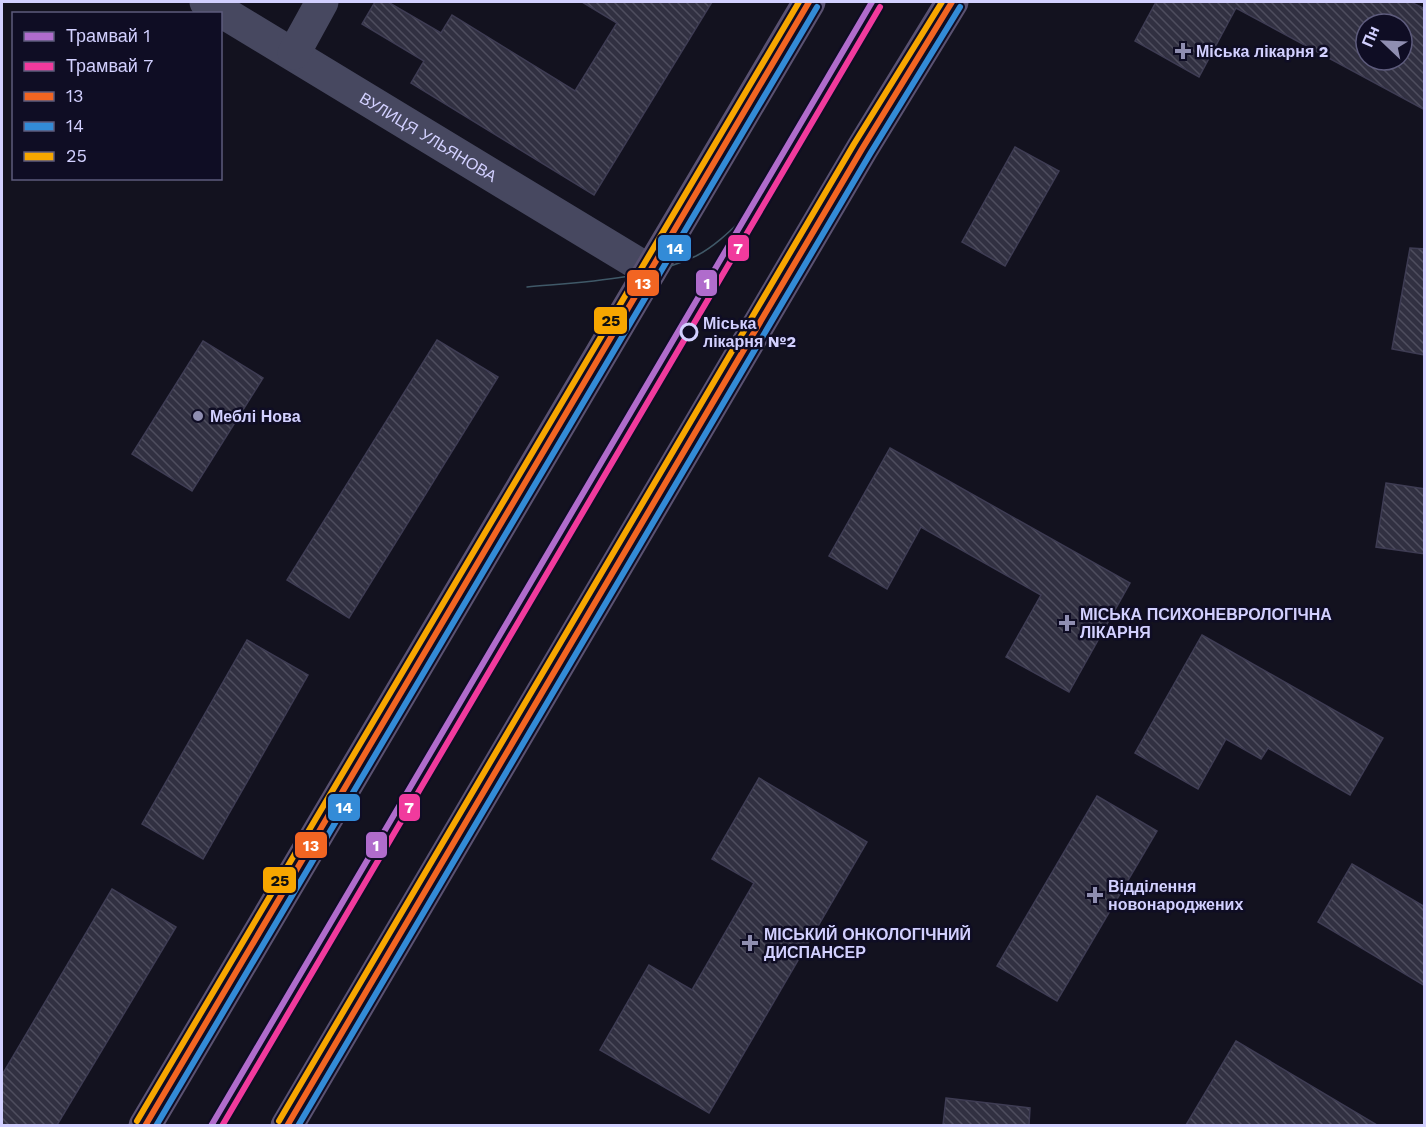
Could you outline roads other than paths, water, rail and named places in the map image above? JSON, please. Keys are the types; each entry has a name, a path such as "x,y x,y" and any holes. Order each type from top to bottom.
{"main road":[{"path":"145,1125 809,2"},
{"path":"287,1125 785,280 952,2"}],"street":[{"name":"ВУЛИЦЯ УЛЬЯНОВА","path":"206,2 294,53 650,271"},
{"path":"294,53 322,2"}],"tram line":[{"name":"1","path":"211,1126 872,2"},
{"name":"7","path":"222,1126 880,7"},
{"path":"527,287 613,279 676,264 711,247 750,212"}],"place":[{"name":"Міська лікарня 2","path":"1183,51"},
{"name":"Міська лікарня №2","path":"689,332"},
{"name":"Меблі Нова","path":"198,416"},
{"name":"МІСЬКА ПСИХОНЕВРОЛОГІЧНА ЛІКАРНЯ","path":"1067,623"},
{"name":"Відділення новонароджених","path":"1095,895"},
{"name":"МІСЬКИЙ ОНКОЛОГІЧНИЙ ДИСПАНСЕР","path":"750,943"}]}
